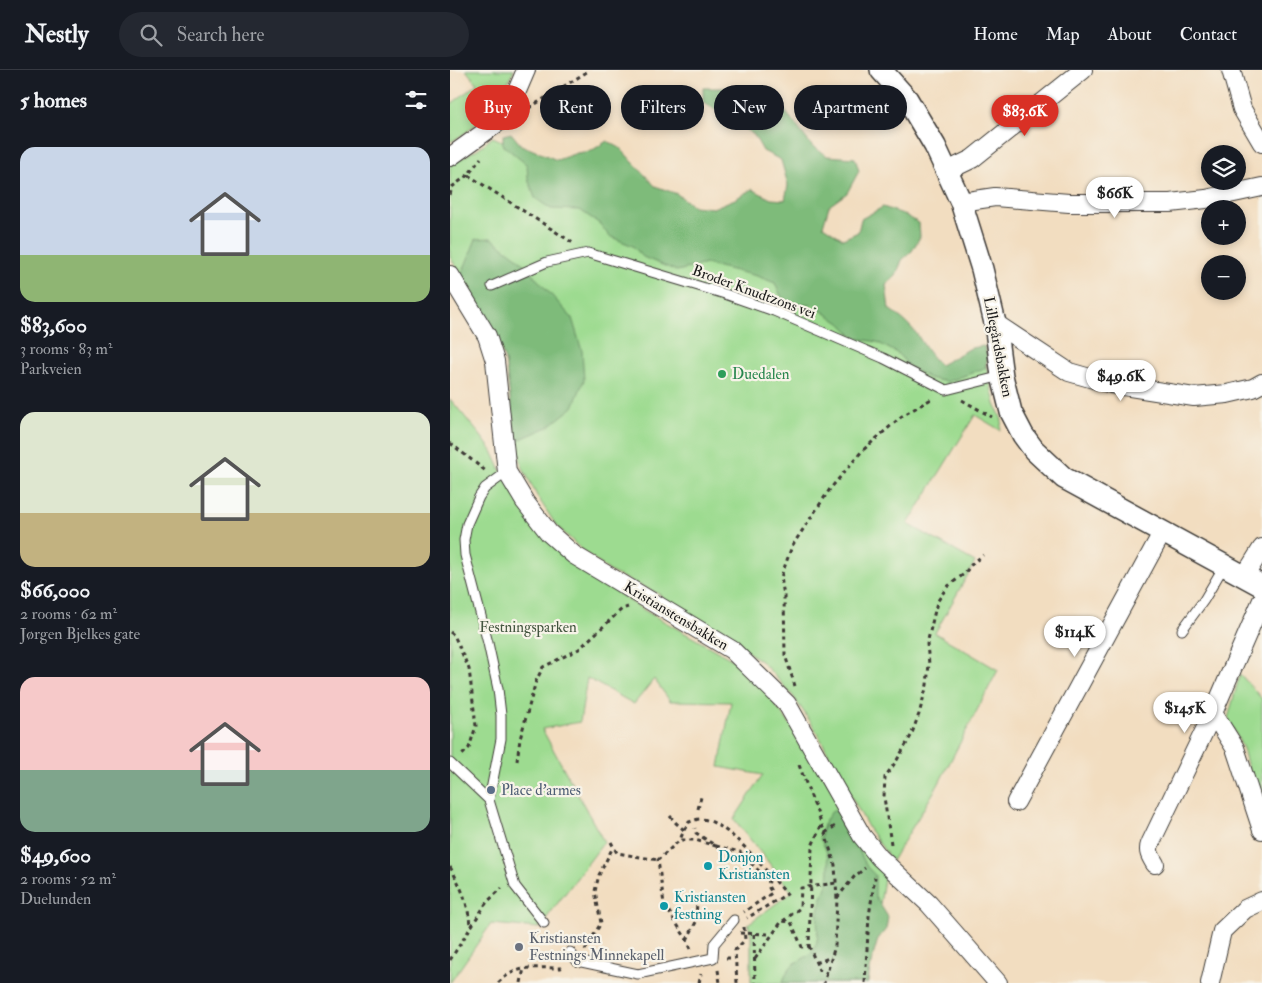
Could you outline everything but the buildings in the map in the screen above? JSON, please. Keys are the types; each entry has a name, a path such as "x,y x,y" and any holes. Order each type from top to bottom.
{"street":[{"path":"450,157 496,124 514,98 526,70"},
{"name":"Lillegårdsbakken","path":"881,70 906,99 935,146 961,202 982,269 995,323 1002,376 1011,412 1023,435 1034,450 1064,478 1253,581"},
{"path":"947,171 972,159 1083,70"},
{"path":"1231,70 1242,109 1254,124 1262,143"},
{"path":"961,202 995,197 1069,202 1170,203 1206,199 1262,186"},
{"name":"Kristianstensbakken","path":"450,275 486,336 494,361 507,472 549,533 574,555 732,650 787,704 862,836 879,856 929,904 998,983"},
{"path":"995,323 1069,372 1111,384 1194,397 1227,394 1262,384"},
{"path":"1016,802 1163,531"},
{"path":"1253,581 1262,548"},
{"path":"1155,864 1150,855 1150,844 1213,714 1262,600"},
{"path":"1213,714 1235,748 1262,830"},
{"path":"1210,983 1222,931 1245,909 1262,901"}],"lane":[{"name":"Broder Knudtzons vei","path":"492,286 547,262 588,253 725,294 774,311 883,358 946,390"},
{"path":"946,390 1002,376"},
{"path":"507,472 485,488 479,497 467,524 464,540 465,555 498,689 501,715 501,740 489,800 515,886 544,923"},
{"path":"1182,630 1204,600 1224,566"},
{"path":"451,764 489,800"},
{"path":"570,952 577,961 638,974 713,958 714,944 734,920"}],"path":[{"path":"530,109 590,70"},
{"path":"450,195 451,187 468,175 486,152"},
{"path":"468,175 588,253"},
{"path":"796,718 800,701 785,655 784,596 781,577 792,546 830,489 862,451 902,416 946,390 999,421"},
{"path":"450,443 488,472"},
{"path":"892,869 890,830 884,797 885,777 911,736 919,714 927,685 929,664 927,644 937,602 947,587 964,574 970,565 982,555"},
{"path":"517,761 520,739 536,681 543,667 579,649 622,610 651,601"},
{"path":"450,632 454,635 469,669 476,726 469,748 451,764"},
{"path":"799,763 834,865 837,899 835,946 824,983"},
{"path":"698,809 701,797"},
{"path":"670,816 684,830"},
{"path":"658,860 680,840 689,822 701,819 718,824 741,843 786,894 744,920 745,940 735,950 737,983"},
{"path":"822,826 812,846 809,946 819,970 827,974"},
{"path":"695,828 696,833 716,846"},
{"path":"680,840 696,840 740,852 769,881 768,886 772,893 734,920"},
{"path":"611,842 617,853 658,860"},
{"path":"498,983 504,977 524,968 561,968 577,961 601,923 595,891 599,875 613,847"},
{"path":"865,983 869,916 879,856"},
{"path":"658,860 664,904 687,940 695,961"},
{"path":"450,867 464,896 469,912 470,929"},
{"path":"837,899 854,877"},
{"path":"755,959 782,921 800,908 801,888 836,883"},
{"path":"450,960 487,902 504,887 515,886"},
{"path":"687,940 696,922 697,899"},
{"path":"782,921 792,922 802,947 809,946"},
{"path":"724,932 771,934"},
{"path":"754,934 755,983"},
{"path":"816,963 832,956"},
{"path":"521,983 524,968"}],"green space":[{"path":"466,70 514,70 506,85 476,85 477,84"},
{"path":"704,88 714,88 714,109 704,103"},
{"path":"465,93 465,130 469,130 450,142 450,105"},
{"path":"784,110 794,123 794,130 800,130 812,146 827,156 855,158 859,171 847,193 829,206 823,226 843,239 858,232 861,219 883,207 903,214 919,223 920,237 912,251 902,260 896,276 886,285 889,309 913,329 940,365 971,348 984,346 988,357 985,368 947,382 929,378 910,367 897,353 877,342 855,338 840,323 813,305 791,304 781,296 775,283 757,276 706,264 677,271 643,257 633,246 609,236 600,224 580,210 551,209 535,198 528,179 527,165 503,145 503,135 511,133 521,145 557,160 577,153 591,151 607,141 620,148 655,186 677,194 693,206 713,208 735,199 752,189 771,199 785,200 788,185 781,160 763,151 754,135 746,130 784,130"},
{"name":"Duedalen","path":"493,137 653,211 948,374 985,361 995,404 1002,420 1000,430 975,415 908,524 975,562 935,633 998,670 938,785 892,861 869,829 814,727 793,696 762,662 727,637 673,608 659,594 611,572 583,551 556,525 537,496 522,466 516,441 505,360 488,319 450,257 450,165 479,148"},
{"path":"491,238 518,258 572,318 582,351 584,380 573,407 548,427 516,441 505,360 488,319 461,276 476,239"},
{"name":"Festningsparken","path":"450,399 492,451 503,475 578,566 642,609 740,664 766,692 796,732 885,872 868,983 751,983 751,935 748,924 792,892 734,819 763,775 719,767 731,702 670,701 654,679 634,704 587,678 580,722 542,729 604,842 539,928 491,924 450,983"},
{"path":"1240,674 1262,699 1262,820 1243,749 1228,718"},
{"path":"833,810 847,818 848,833 858,843 867,867 875,875 875,896 888,917 886,929 878,939 867,983 782,983 790,967 811,953 816,943 820,903 828,881 829,868 828,856 820,839 825,821"}],"place":[{"name":"Duedalen","path":"722,374"},
{"name":"Place d'armes","path":"491,790"},
{"name":"Donjon Kristiansten","path":"708,866"},
{"name":"Kristiansten festning","path":"664,906"},
{"name":"Kristiansten Festnings Minnekapell","path":"519,947"}]}
